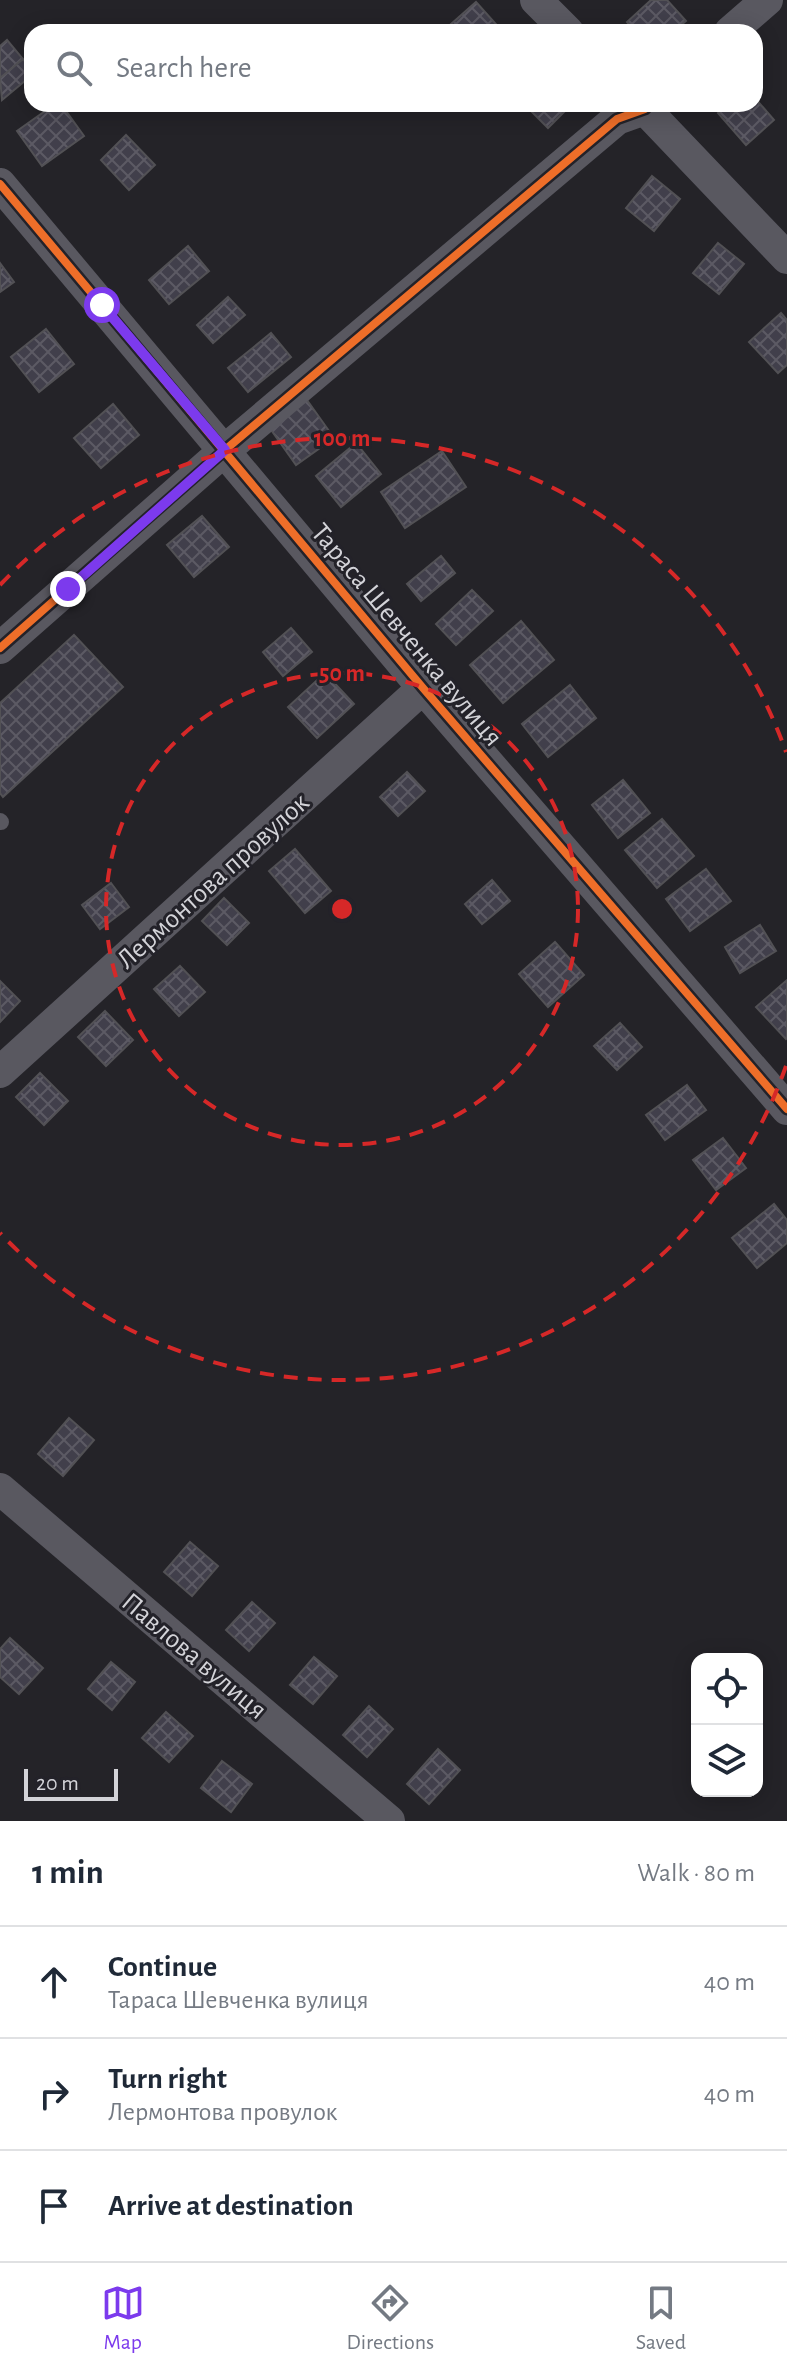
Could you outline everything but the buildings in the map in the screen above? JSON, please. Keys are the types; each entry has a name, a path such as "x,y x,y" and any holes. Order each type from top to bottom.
{"street":[{"path":"536,0 560,24"},
{"path":"739,24 767,0"},
{"path":"0,648 225,450 617,119 632,112"},
{"path":"651,112 787,258"},
{"name":"Тараса Шевченка вулиця","path":"0,184 423,688 787,1109"},
{"name":"Лермонтова провулок","path":"0,1072 423,688"},
{"name":"Павлова вулиця","path":"0,1489 389,1821"}],"cycle path":[{"path":"0,648 225,450 617,119 637,112"},
{"path":"0,184 423,688 787,1109"}],"route":[{"path":"68,589 225,450 102,305"}]}
